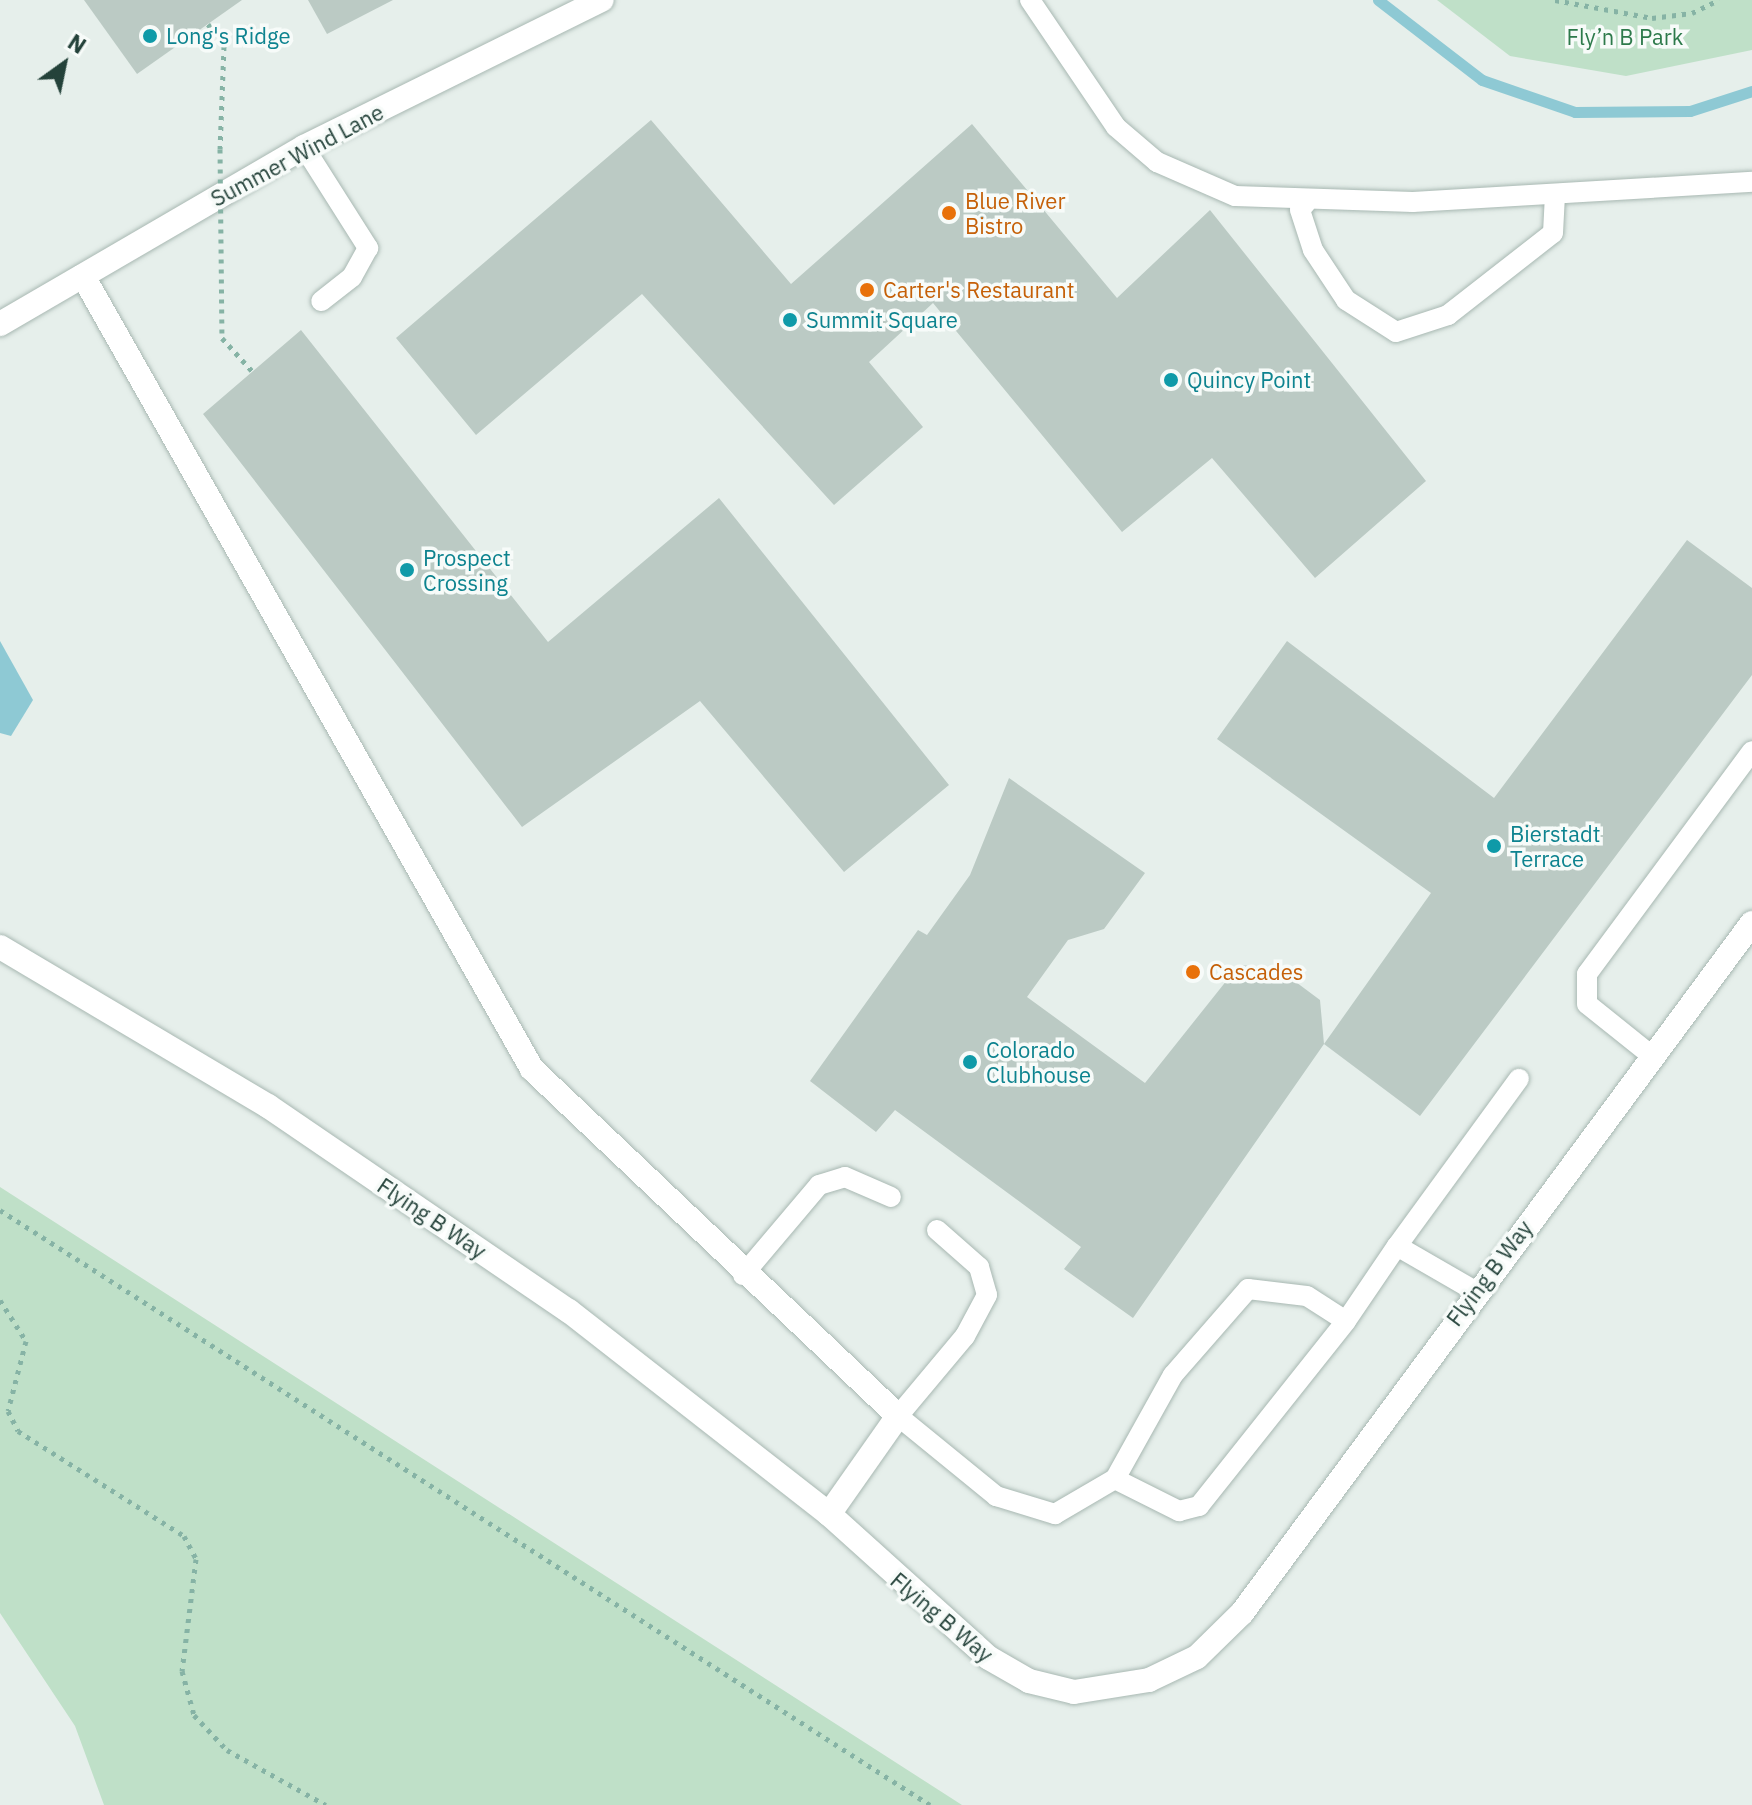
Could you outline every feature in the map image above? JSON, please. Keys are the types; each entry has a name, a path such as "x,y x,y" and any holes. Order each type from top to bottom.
{"street":[{"name":"Summer Wind Lane","path":"0,324 304,147 602,0"},
{"path":"83,276 532,1069 743,1275 898,1416 829,1514"},
{"name":"Flying B Way","path":"0,947 268,1106 569,1311 829,1514 989,1658 1029,1681 1074,1692 1149,1680 1197,1657 1242,1613 1475,1291 1752,923"}],"lane":[{"path":"1030,0 1100,106 1157,162 1235,196 1306,203 1555,194 1752,182"},
{"path":"304,147 368,248 359,270 321,301"},
{"path":"1306,203 1300,210 1313,250 1346,300 1396,332 1448,315 1553,233 1555,194"},
{"path":"1652,1056 1587,1004 1587,974 1752,751"},
{"path":"1115,1479 1179,1511 1199,1506 1346,1321 1519,1079"},
{"path":"743,1275 819,1185 845,1177 891,1197"},
{"path":"937,1230 979,1267 987,1295 965,1336 898,1416 996,1496 1055,1514 1115,1479 1173,1375 1248,1289 1307,1296 1346,1321"},
{"path":"1397,1246 1475,1291"}],"path":[{"path":"1555,0 1652,18 1692,13 1719,0"},
{"path":"208,24 224,46 222,338 253,372"},
{"path":"0,1210 930,1805"},
{"path":"0,1300 26,1341 8,1411 18,1431 184,1536 196,1559 182,1671 194,1715 227,1750 326,1805"}],"green space":[{"name":"Fly’n B Park","path":"1437,0 1752,0 1752,50 1626,76 1510,56"},
{"path":"0,1187 962,1805 104,1805 75,1726 0,1613"}],"water":[{"path":"0,641 33,700 11,736 0,733"}],"building":[{"name":"Long's Ridge","path":"84,0 242,0 137,74"},
{"path":"308,0 393,0 327,34"},
{"path":"651,120 791,284 972,124 1117,298 1210,210 1426,481 1315,578 1212,458 1122,532 933,303 869,362 923,427 834,505 642,294 476,435 396,338"},
{"name":"Prospect Crossing","path":"301,330 548,642 719,498 949,785 844,872 700,701 522,827 203,414"},
{"name":"Bierstadt Terrace","path":"1687,540 1752,588 1752,675 1420,1116 1324,1044 1431,893 1217,739 1287,641 1494,798"},
{"name":"Colorado Clubhouse","path":"1009,778 1145,873 1104,929 1068,940 1027,997 1145,1083 1239,965 1277,968 1320,1000 1324,1044 1133,1318 1064,1269 1081,1247 895,1110 876,1132 810,1081 918,930 927,935 970,875"}],"waterway":[{"path":"1378,0 1482,80 1575,112 1690,111 1752,91"}],"place":[{"name":"Long's Ridge","path":"150,36"},
{"name":"Blue River Bistro","path":"949,213"},
{"name":"Carter's Restaurant","path":"867,290"},
{"name":"Summit Square","path":"790,320"},
{"name":"Quincy Point","path":"1171,380"},
{"name":"Prospect Crossing","path":"407,570"},
{"name":"Bierstadt Terrace","path":"1494,846"},
{"name":"Cascades","path":"1193,972"},
{"name":"Colorado Clubhouse","path":"970,1062"}]}
